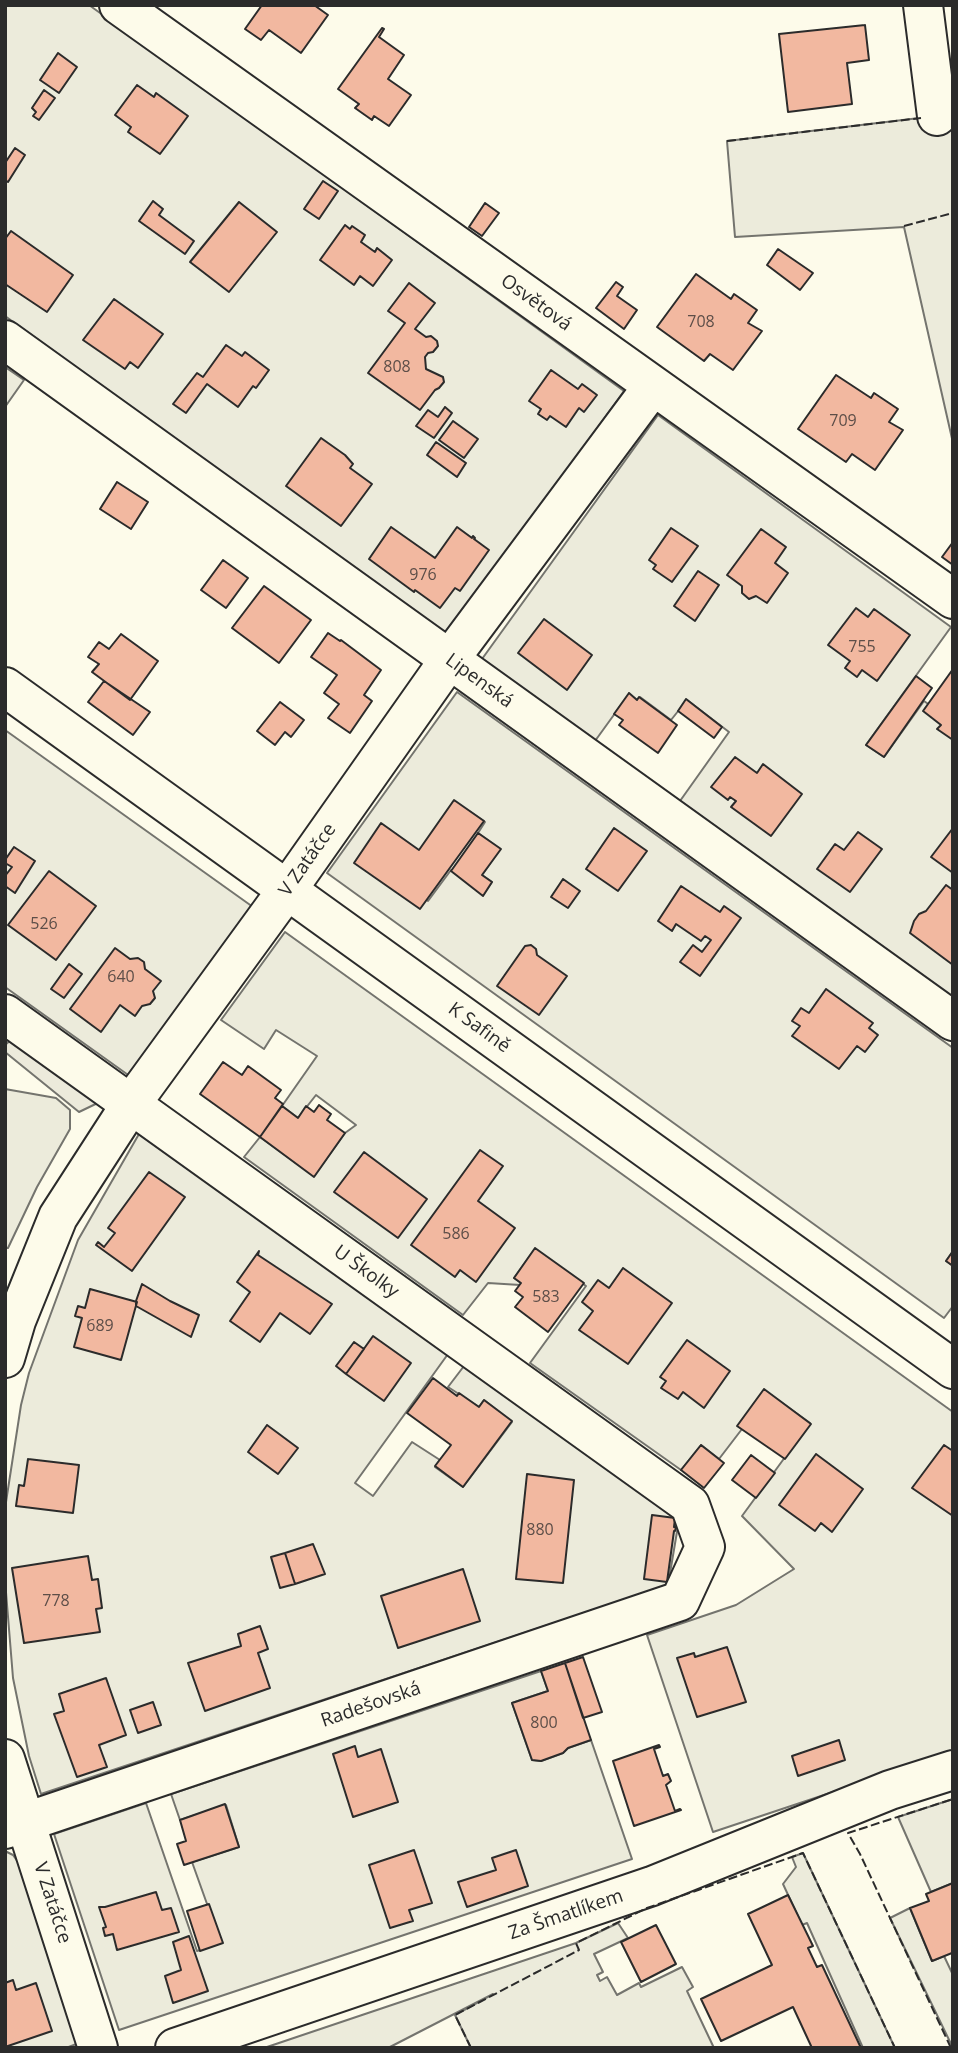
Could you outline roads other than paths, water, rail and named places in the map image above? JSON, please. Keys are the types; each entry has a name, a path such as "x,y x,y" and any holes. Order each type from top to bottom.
{"street":[{"name":"Osvětová","path":"119,5 953,600"},
{"path":"923,5 937,116"},
{"name":"Lipenská","path":"5,340 953,1021"},
{"name":"V Zatáčce","path":"5,1358 16,1321 58,1217 131,1104 287,890 449,660 653,386"},
{"name":"K Safině","path":"5,687 953,1369"},
{"name":"U Školky","path":"5,1014 690,1505 705,1547"},
{"name":"Radešovská","path":"15,1826 680,1601 705,1547"},
{"name":"V Zatáčce","path":"5,1759 15,1826 98,2048"},
{"name":"Za Šmatlíkem","path":"174,2048 652,1886 890,1790 953,1770"}]}
